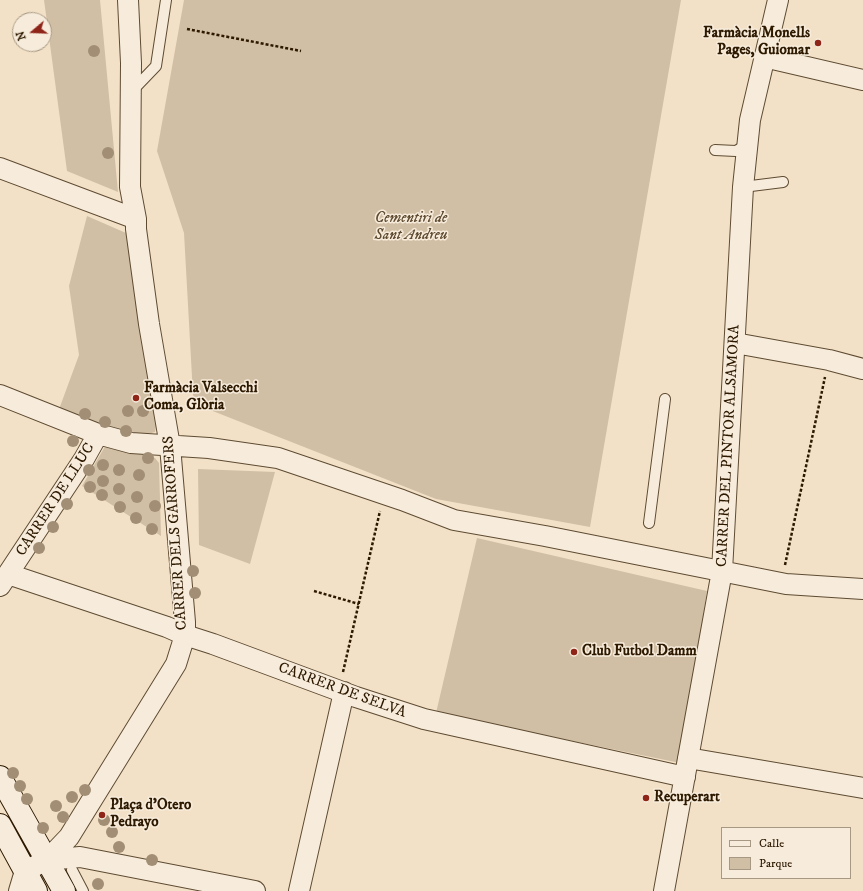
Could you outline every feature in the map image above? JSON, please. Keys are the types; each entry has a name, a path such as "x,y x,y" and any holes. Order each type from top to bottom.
{"main road":[{"path":"0,777 64,891"},
{"path":"0,825 22,881 36,891"}],"street":[{"name":"CARRER DELS GARROFERS","path":"47,860 69,837 102,786 176,664 185,635 170,446 149,324 136,229 136,219 130,187 131,63 128,0"},
{"name":"CARRER DEL PINTOR ALSAMORA","path":"664,891 722,571 743,187 750,120 778,0"},
{"path":"764,57 863,80"},
{"path":"0,168 136,219"},
{"path":"735,343 829,360 863,370"},
{"path":"0,395 98,434 132,443 209,448 278,458 402,500 454,520 545,536 786,584 863,589"},
{"name":"CARRER DE LLUC","path":"4,580 84,459 98,434"},
{"name":"CARRER DE SELVA","path":"4,580 168,627 185,635 343,684 424,720 685,777"},
{"path":"299,891 343,684"},
{"path":"688,758 863,788"},
{"path":"22,881 47,860 80,857 255,891"}],"lane":[{"path":"162,0 165,12"},
{"path":"131,93 156,66 166,0"},
{"path":"715,150 736,151 748,144"},
{"path":"743,187 783,182"},
{"path":"649,523 665,399"},
{"path":"72,870 83,891"}],"path":[{"path":"187,29 301,51"},
{"path":"785,565 826,375"},
{"path":"343,684 359,604 382,504"},
{"path":"314,591 359,604"}],"green space":[{"path":"44,0 100,0 118,192 67,171 51,52 52,12 46,12"},
{"name":"Cementiri de Sant Andreu","path":"184,0 681,0 590,527 436,499 200,406 193,395 184,233 157,151"},
{"path":"87,216 126,233 145,350 158,415 155,432 141,436 107,429 58,412 79,355 69,286"},
{"path":"107,443 155,458 159,463 161,536 82,486"},
{"path":"198,469 275,472 250,564 199,545"},
{"name":"Club Futbol Damm","path":"477,538 707,591 680,763 436,713"}],"place":[{"name":"Farmàcia Monells Pages, Guiomar","path":"818,43"},
{"name":"Farmàcia Valsecchi Coma, Glòria","path":"136,398"},
{"name":"Club Futbol Damm","path":"574,652"},
{"name":"Recuperart","path":"646,798"},
{"name":"Plaça d'Otero Pedrayo","path":"102,815"}]}
